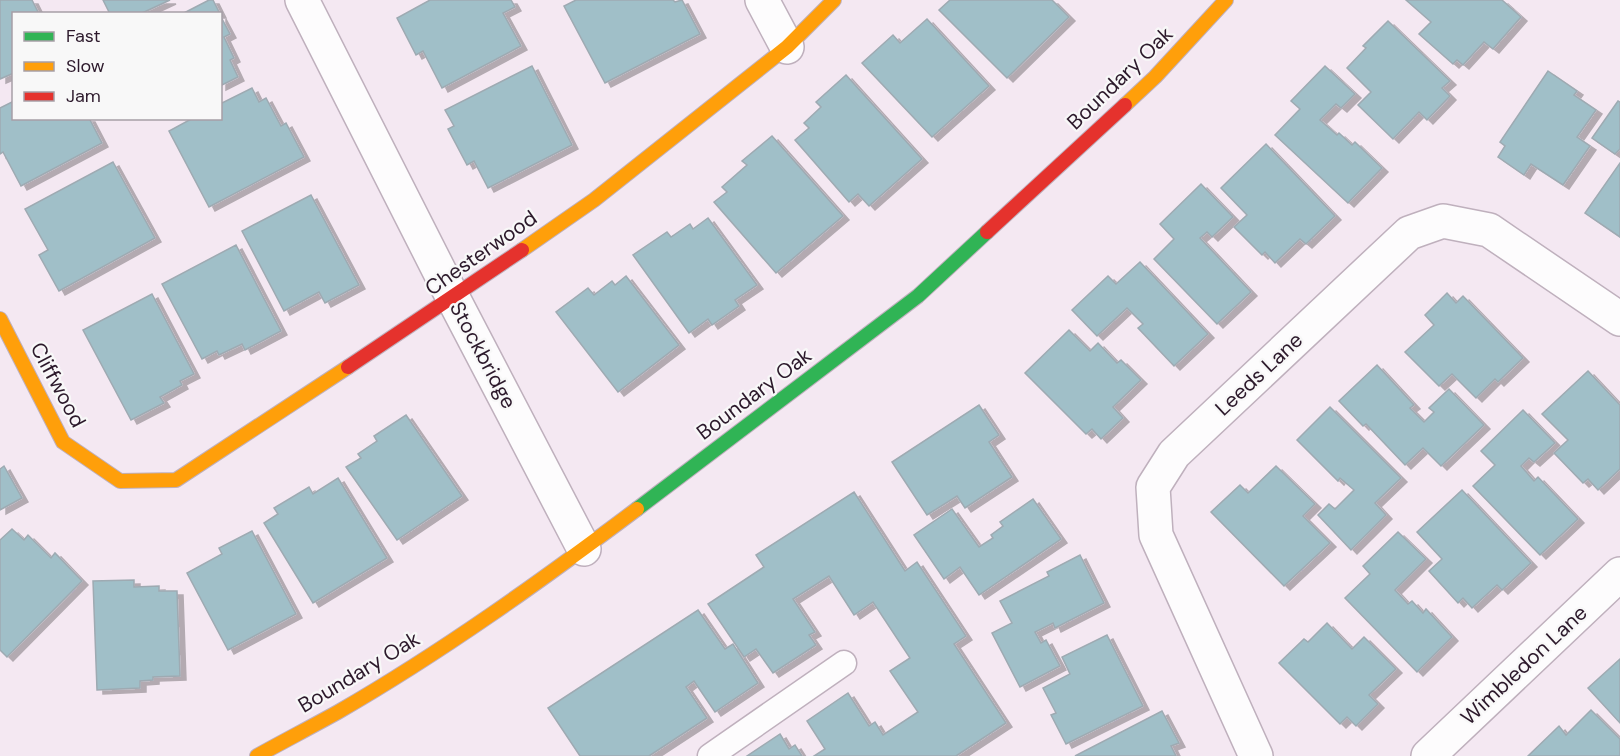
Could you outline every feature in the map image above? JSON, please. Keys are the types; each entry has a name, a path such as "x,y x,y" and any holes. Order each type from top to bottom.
{"street":[{"name":"Stockbridge","path":"302,0 453,298 584,549"},
{"path":"762,0 787,47"},
{"name":"Chesterwood","path":"120,481 176,480 453,298 594,200 787,47 834,0"},
{"name":"Boundary Oak","path":"257,756 338,712 460,636 584,549 918,296 1155,77 1226,0"},
{"name":"Leeds Lane","path":"1256,756 1156,535 1154,487 1174,454 1410,233 1443,221 1489,230 1620,319"},
{"name":"Cliffwood","path":"0,319 63,442 120,481"},
{"name":"Wimbledon Lane","path":"1428,756 1620,574"}],"lane":[{"path":"710,756 844,663"}],"building":[{"path":"0,0 32,0 38,12 12,12 12,74 0,79"},
{"path":"103,0 170,0 144,12 109,12"},
{"path":"213,0 219,12 186,12"},
{"path":"430,0 511,0 515,7 503,13 521,46 442,88 423,51 416,55 397,18"},
{"path":"576,0 673,0 675,2 682,0 700,34 605,83 564,6"},
{"path":"950,0 1052,0 1069,17 1007,78 939,10"},
{"path":"1406,0 1502,0 1521,17 1493,49 1484,42 1463,65 1457,60 1453,64 1419,34 1431,22"},
{"path":"222,19 230,34 224,37 234,58 230,60 238,77 222,85"},
{"path":"927,19 989,86 932,137 862,63 893,35 900,43"},
{"path":"1388,21 1450,81 1442,88 1450,96 1427,120 1419,112 1393,139 1358,105 1371,92 1347,68 1366,48 1363,46"},
{"path":"532,66 572,145 488,188 474,161 467,165 448,129 454,126 445,110"},
{"path":"1325,66 1355,94 1341,108 1336,104 1320,120 1352,145 1355,142 1382,168 1348,203 1275,135 1300,109 1291,101"},
{"path":"1548,71 1577,91 1574,95 1596,110 1577,137 1590,146 1563,185 1531,164 1524,175 1498,157 1505,146 1500,142"},
{"path":"846,75 922,159 869,206 858,194 849,202 795,140 809,128 804,123 821,107 816,102"},
{"path":"252,88 259,102 266,98 281,126 286,123 304,157 209,207 169,131 189,120 222,120 222,103"},
{"path":"1618,101 1620,102 1620,149 1615,154 1592,138"},
{"path":"12,102 12,120 90,120 102,143 21,186 3,152 0,154 0,108"},
{"path":"772,136 843,216 776,273 714,202 727,192 722,187 747,165 742,161"},
{"path":"1266,144 1335,216 1306,244 1300,239 1275,263 1265,252 1262,255 1234,227 1247,215 1221,188"},
{"path":"113,162 155,238 59,291 39,255 48,250 25,209"},
{"path":"1620,163 1620,237 1585,213"},
{"path":"1201,184 1233,217 1212,237 1207,232 1200,238 1251,292 1217,324 1154,259 1174,239 1160,224"},
{"path":"311,195 359,285 325,303 319,292 284,311 242,231"},
{"path":"708,218 757,285 735,300 739,306 712,325 708,319 689,333 633,255 667,232 671,237 690,224 693,229"},
{"path":"236,245 281,331 245,350 242,344 219,355 217,351 202,359 162,284"},
{"path":"1140,262 1208,334 1174,366 1138,328 1143,324 1127,308 1097,336 1072,310 1108,276 1116,284"},
{"path":"626,276 679,345 618,392 556,312 588,288 594,295 612,281 615,285"},
{"path":"1447,293 1456,303 1463,296 1523,358 1498,382 1495,379 1476,398 1452,374 1439,386 1405,352 1434,325 1425,315"},
{"path":"152,294 194,374 180,381 182,385 160,397 164,403 131,420 83,330"},
{"path":"1069,330 1090,351 1098,343 1117,363 1121,360 1141,380 1113,407 1123,418 1101,439 1092,429 1086,434 1025,373"},
{"path":"1377,365 1414,405 1410,408 1424,422 1434,412 1429,408 1449,389 1484,425 1441,466 1423,448 1405,465 1366,424 1363,426 1339,401"},
{"path":"1588,371 1620,405 1620,469 1598,490 1588,479 1583,483 1554,453 1568,440 1542,414"},
{"path":"979,405 999,435 989,442 1012,477 965,508 957,496 927,515 892,462"},
{"path":"1330,407 1401,478 1375,503 1386,515 1351,550 1318,515 1329,504 1335,509 1354,490 1340,478 1338,481 1297,440"},
{"path":"1523,410 1555,443 1534,462 1529,458 1521,466 1534,481 1538,477 1578,519 1540,555 1473,486 1495,465 1481,451"},
{"path":"406,415 462,496 397,540 346,467 361,458 358,454 377,441 374,436"},
{"path":"4,466 22,498 0,510 0,469"},
{"path":"1276,466 1315,504 1303,516 1330,543 1284,586 1211,512 1240,485 1248,493"},
{"path":"338,478 387,558 313,603 264,523 278,514 274,508 309,487 313,494"},
{"path":"1462,490 1531,563 1502,590 1497,585 1472,608 1463,598 1458,603 1429,571 1442,559 1417,532"},
{"path":"854,492 905,571 917,562 966,636 954,644 1006,723 956,756 814,756 825,749 807,721 848,693 869,726 875,722 883,735 918,712 890,671 910,658 873,602 854,615 829,576 793,599 815,632 809,635 816,645 773,673 756,649 744,657 708,604 764,567 756,555"},
{"path":"1033,499 1061,539 979,595 960,567 944,579 914,535 952,509 979,547 993,538 991,535 1003,526 1000,522"},
{"path":"12,529 24,540 28,535 51,558 55,553 82,581 7,657 0,650 0,540"},
{"path":"252,531 296,614 228,650 187,573 222,554 219,548"},
{"path":"1398,532 1426,559 1395,590 1408,604 1412,601 1423,613 1426,609 1452,637 1417,672 1345,598 1370,574 1363,566"},
{"path":"1080,555 1104,603 1055,628 1053,623 1035,632 1041,643 1046,640 1060,666 1020,687 992,633 1012,623 1000,601 1049,576 1047,572"},
{"path":"134,580 134,587 159,586 159,591 177,591 180,676 153,677 153,680 140,681 140,688 97,690 93,581"},
{"path":"698,610 725,649 733,644 758,683 715,712 694,681 686,687 707,718 649,756 580,756 548,708"},
{"path":"1327,623 1352,649 1364,637 1396,669 1369,695 1378,704 1356,726 1347,717 1340,724 1279,663 1304,639 1308,642"},
{"path":"1107,635 1143,706 1066,744 1051,715 1056,713 1043,688 1070,674 1062,657"},
{"path":"1620,659 1620,723 1588,688"},
{"path":"1591,710 1620,739 1620,756 1528,756 1559,726 1566,735"},
{"path":"1162,711 1179,743 1171,746 1176,756 1075,756"},
{"path":"780,734 789,749 795,745 802,756 747,756"}],"traffic: fast":[{"path":"637,509 918,296 987,232"}],"traffic: slow":[{"path":"522,250 594,200 787,47 834,0"},
{"path":"1125,105 1155,77 1226,0"},
{"path":"0,319 63,442 120,481 176,480 348,367"},
{"path":"257,756 338,712 415,665 528,589 637,509"}],"traffic: jam":[{"path":"987,232 1125,105"},
{"path":"348,367 522,250"}]}
